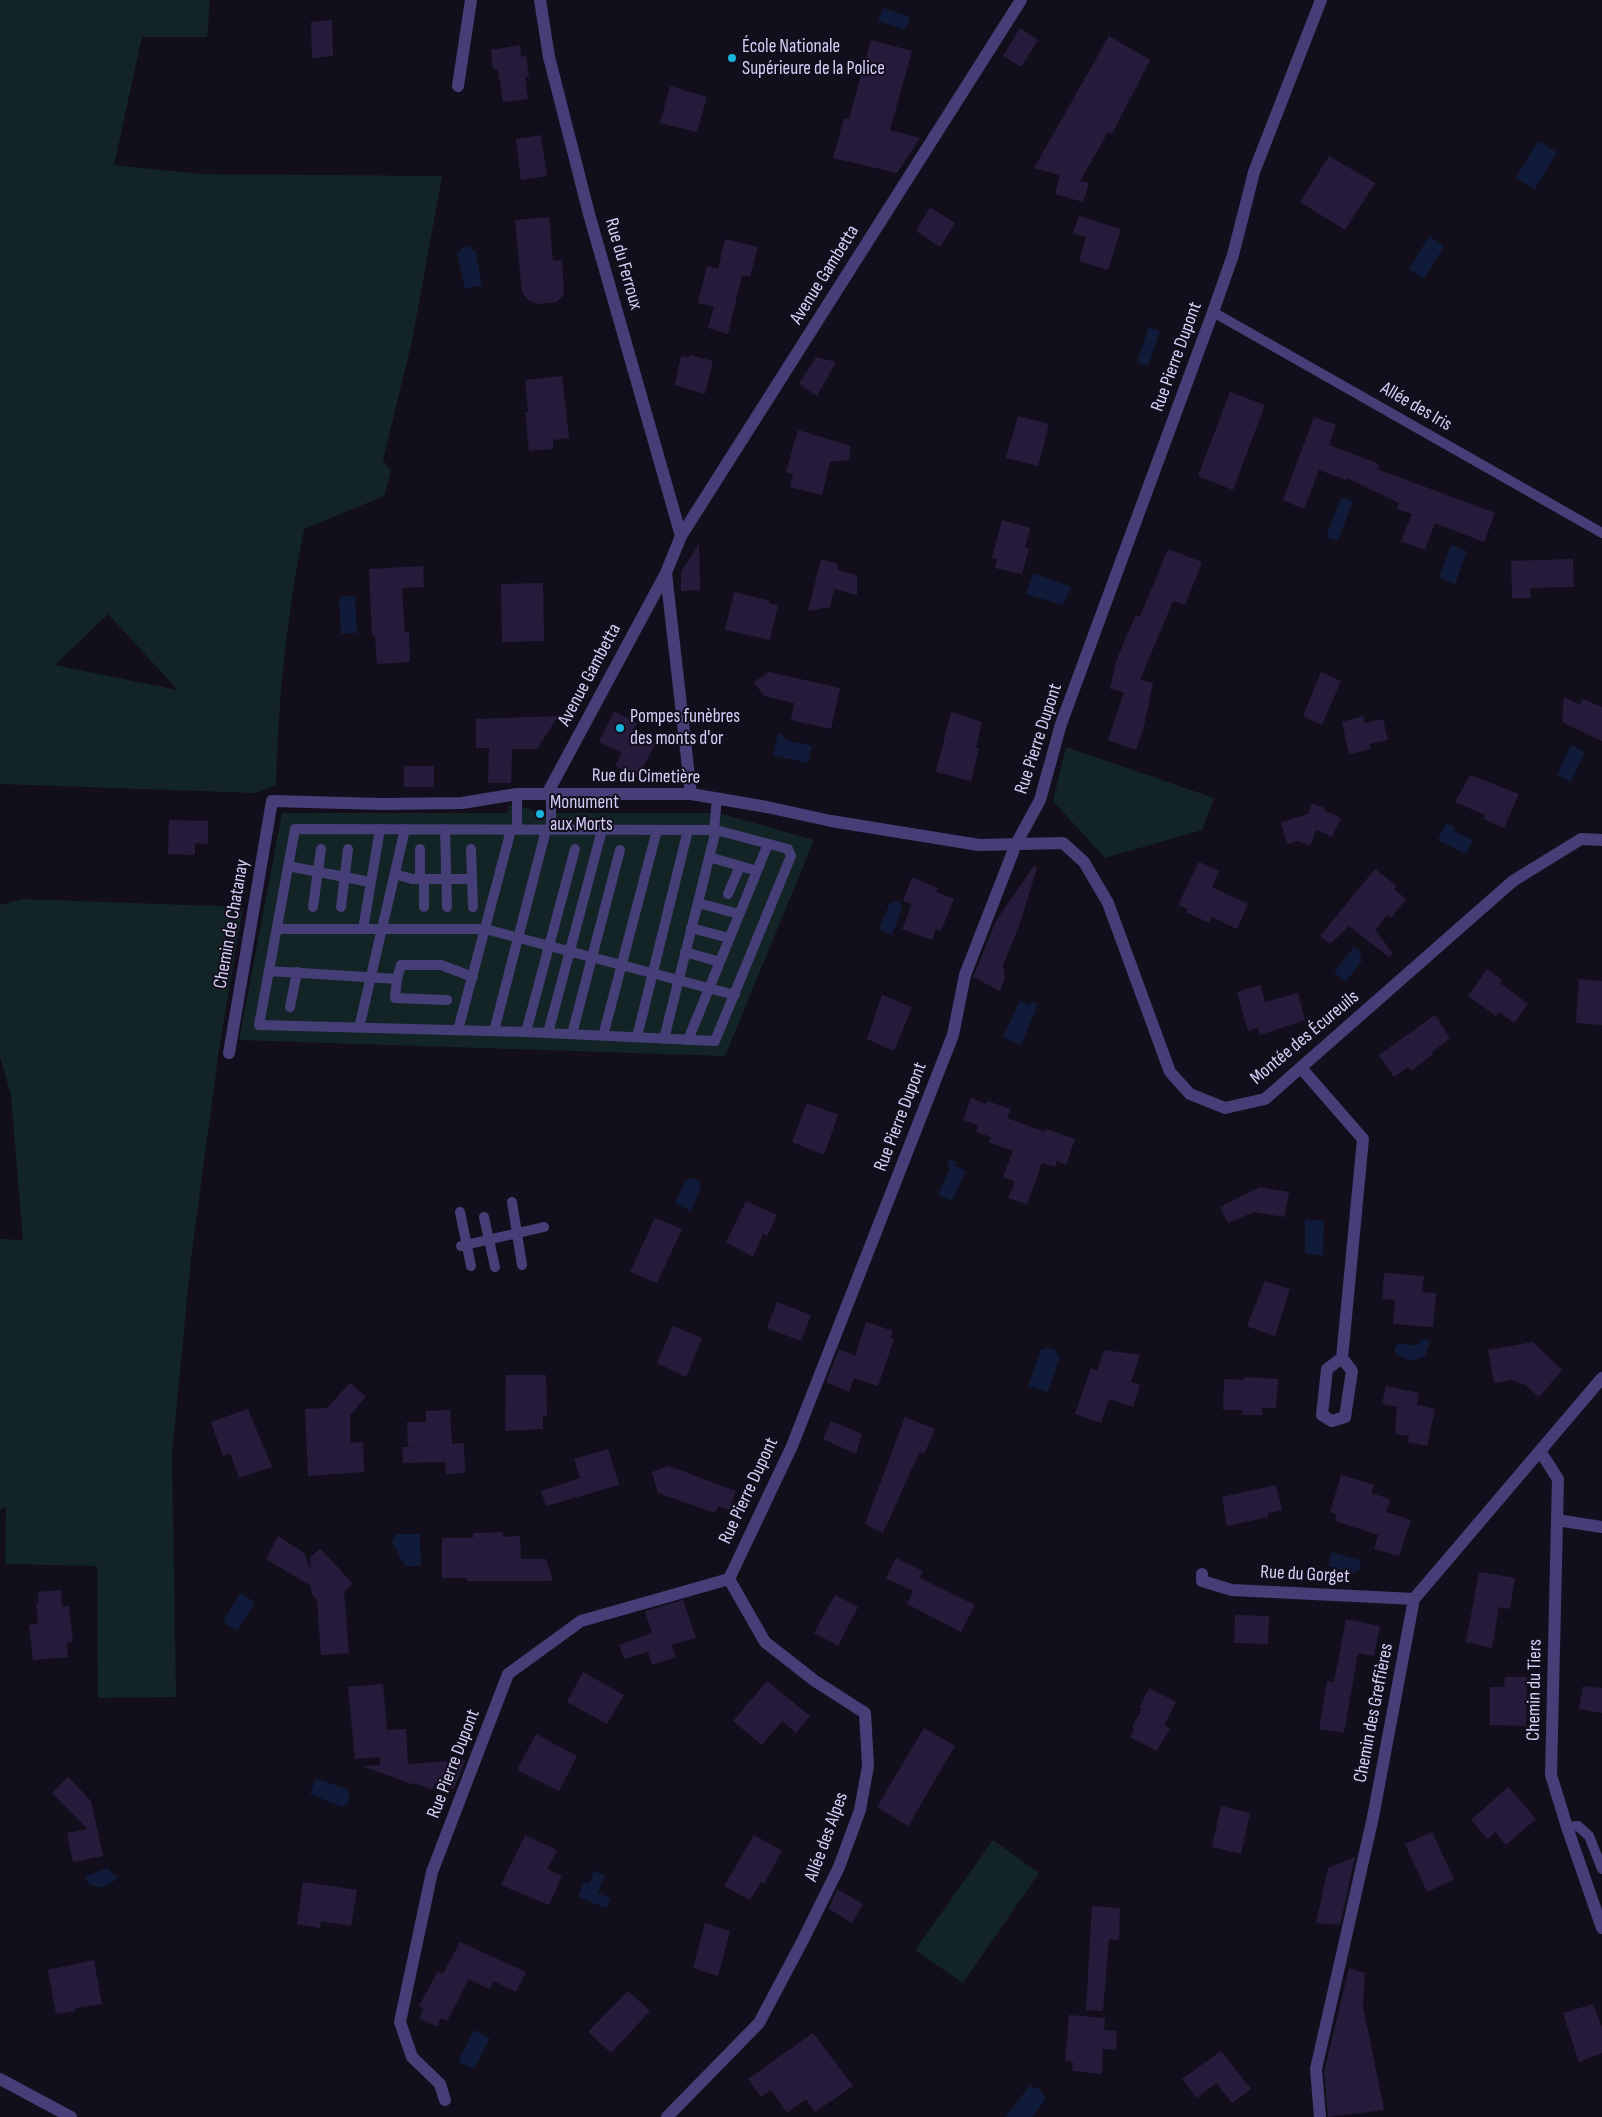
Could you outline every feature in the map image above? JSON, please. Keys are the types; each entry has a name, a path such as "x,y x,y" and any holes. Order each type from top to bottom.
{"street":[{"path":"458,86 471,0"},
{"name":"Rue du Ferroux","path":"540,0 549,57 589,214 681,536"},
{"name":"Avenue Gambetta","path":"549,794 666,573 681,536 1020,0"},
{"name":"Rue Pierre Dupont","path":"445,2100 440,2084 412,2057 400,2022 432,1872 508,1674 581,1621 729,1579 792,1446 953,1035 965,975 1016,844 1040,800 1061,724 1214,312 1232,255 1254,172 1321,0"},
{"name":"Avenue Gambetta","path":"666,573 691,794"},
{"name":"Rue du Cimetière","path":"272,801 382,804 462,803 517,794 691,794 831,821 979,845 1016,844"},
{"name":"Chemin de Chatanay","path":"229,1052 272,801"},
{"name":"Montée des Écureuils","path":"1016,844 1063,843 1084,862 1108,903 1170,1072 1190,1094 1225,1108 1265,1100 1514,881 1581,839 1602,840"},
{"path":"1302,1069 1363,1139 1342,1358"},
{"name":"Chemin des Greffières","path":"1320,2117 1316,2069 1373,1817 1414,1599 1602,1378"},
{"name":"Chemin du Tiers","path":"1540,1451 1558,1479 1551,1775 1602,1928"},
{"path":"1557,1520 1602,1527"},
{"name":"Rue du Gorget","path":"1202,1574 1202,1581 1232,1590 1414,1599"},
{"name":"Allée des Alpes","path":"667,2117 759,2023 839,1867 860,1810 868,1766 865,1713 815,1681 765,1642 729,1579"},
{"path":"0,2079 71,2117"}],"lane":[{"name":"Allée des Iris","path":"1214,312 1602,533"},
{"path":"458,1030 514,830 517,794"},
{"path":"494,1031 548,830 549,794"},
{"path":"664,1039 715,830 717,798"},
{"path":"294,829 514,830 715,830 788,849 791,856 715,1041 526,1032 260,1025 294,829"},
{"path":"363,929 380,829"},
{"path":"359,1028 405,829"},
{"path":"445,829 447,907"},
{"path":"548,1033 602,830"},
{"path":"603,1036 657,830"},
{"path":"637,1037 688,830"},
{"path":"688,1040 768,844"},
{"path":"313,906 321,848"},
{"path":"420,848 424,907"},
{"path":"471,848 472,906"},
{"path":"341,906 348,849"},
{"path":"526,1032 575,849"},
{"path":"572,1034 620,850"},
{"path":"709,857 757,871"},
{"path":"288,866 370,882"},
{"path":"728,894 740,866"},
{"path":"395,874 422,878 472,879"},
{"path":"698,903 739,914"},
{"path":"691,928 730,938"},
{"path":"277,929 485,929 735,994"},
{"path":"685,952 720,962"},
{"path":"447,1000 395,998 401,964 441,965 472,977"},
{"path":"269,971 397,979"},
{"path":"290,1007 297,972"},
{"path":"512,1202 522,1265"},
{"path":"460,1212 464,1245 471,1266"},
{"path":"484,1218 495,1267"},
{"path":"464,1245 544,1227"},
{"path":"1567,1827 1578,1826 1588,1836 1602,1869"}],"shaded area":[{"path":"0,0 210,0 207,37 142,37 114,165 200,174 442,176 412,341 383,460 391,471 384,496 304,529 284,657 276,785 256,793 0,784","holes":["108,614 177,690 55,665"]},
{"path":"1066,747 1214,798 1202,830 1105,858 1053,801"},
{"path":"509,805 541,813 722,814 814,840 725,1056 239,1040 282,813 508,813"},
{"path":"22,899 243,907 220,1043 191,1258 172,1454 176,1697 98,1698 97,1566 5,1564 6,1507 0,1510 0,1239 23,1240 11,1095 0,1057 0,905"},
{"path":"993,1840 1039,1873 963,1983 915,1950"}],"water":[{"path":"883,8 910,17 905,30 878,21"},
{"path":"1538,141 1557,152 1535,189 1516,178"},
{"path":"1429,236 1444,246 1424,279 1409,269"},
{"path":"470,246 471,250 475,250 482,285 465,289 457,253 461,252 460,248"},
{"path":"1149,327 1160,331 1148,366 1137,362"},
{"path":"1341,497 1353,501 1338,541 1326,537"},
{"path":"1451,545 1467,551 1455,584 1439,577"},
{"path":"1033,573 1071,587 1063,605 1026,594"},
{"path":"355,596 357,633 341,634 339,597"},
{"path":"778,734 782,735 786,740 812,746 808,763 773,755"},
{"path":"1571,745 1585,752 1571,782 1557,775"},
{"path":"1446,823 1455,827 1454,831 1473,840 1466,854 1438,840"},
{"path":"900,902 902,908 892,935 879,929 890,903"},
{"path":"1354,947 1361,952 1362,961 1345,982 1334,972"},
{"path":"1020,1001 1030,1005 1032,1001 1038,1004 1021,1045 1003,1037"},
{"path":"950,1159 956,1162 955,1166 966,1171 952,1201 938,1195 950,1168 947,1166"},
{"path":"691,1178 699,1180 701,1187 691,1211 675,1203 685,1181"},
{"path":"1305,1219 1324,1221 1323,1255 1305,1254"},
{"path":"1423,1339 1430,1341 1425,1356 1410,1360 1402,1358 1395,1352 1395,1347 1398,1344 1417,1345"},
{"path":"1046,1347 1057,1351 1056,1354 1060,1356 1048,1392 1028,1386 1041,1349 1045,1350"},
{"path":"396,1534 420,1534 421,1566 405,1566 392,1542"},
{"path":"1332,1552 1359,1560 1361,1568 1355,1573 1328,1566"},
{"path":"240,1593 255,1602 237,1631 223,1622"},
{"path":"316,1778 349,1790 349,1802 343,1807 310,1794"},
{"path":"107,1868 117,1877 113,1882 100,1888 87,1883 86,1876"},
{"path":"594,1871 605,1875 598,1893 611,1898 607,1908 578,1897 584,1882 589,1883"},
{"path":"474,2030 490,2038 474,2069 458,2062"},
{"path":"1029,2086 1040,2089 1046,2099 1032,2117 1006,2117"}],"building":[{"path":"332,20 333,56 312,58 311,22"},
{"path":"1020,28 1038,40 1021,67 1003,56"},
{"path":"1109,36 1150,60 1112,134 1108,132 1080,181 1089,183 1083,202 1055,194 1060,175 1034,168"},
{"path":"871,40 912,51 890,130 920,138 897,173 833,158 844,118 849,119"},
{"path":"520,45 521,57 526,56 529,77 525,77 528,99 503,102 498,69 493,69 491,50"},
{"path":"670,86 707,97 697,132 660,123"},
{"path":"541,135 547,176 521,180 516,139"},
{"path":"1329,156 1375,183 1345,230 1300,202"},
{"path":"930,207 955,223 940,247 916,231"},
{"path":"1079,216 1121,229 1108,270 1079,261 1086,237 1073,233"},
{"path":"549,217 553,261 562,260 564,294 557,302 538,304 528,300 522,292 515,220"},
{"path":"725,239 758,247 750,277 742,275 728,334 708,328 714,307 698,303 707,266 718,269"},
{"path":"690,355 713,361 705,394 675,385 681,356 689,358"},
{"path":"816,357 836,362 817,396 799,384"},
{"path":"562,376 569,438 553,440 553,449 529,451 525,412 528,412 525,380"},
{"path":"1230,392 1265,405 1233,490 1198,476"},
{"path":"1018,416 1049,424 1038,466 1006,458"},
{"path":"1314,417 1336,425 1329,445 1379,464 1377,469 1495,513 1484,542 1435,523 1425,550 1401,541 1412,514 1397,509 1399,503 1347,478 1346,480 1319,470 1304,509 1283,500"},
{"path":"798,430 851,446 849,460 830,462 822,495 790,487 793,474 786,472"},
{"path":"1002,520 1030,528 1025,548 1029,549 1022,574 995,568 997,559 992,558"},
{"path":"699,544 700,590 681,591 681,572"},
{"path":"1168,549 1202,562 1185,605 1173,601 1140,680 1153,683 1144,726 1136,750 1108,740 1124,692 1110,689 1116,662 1126,637 1136,615 1140,617"},
{"path":"821,559 838,564 837,570 857,575 857,595 834,589 830,607 808,611"},
{"path":"1573,559 1574,587 1530,588 1531,598 1512,598 1511,561"},
{"path":"423,566 424,587 402,588 405,633 409,632 410,662 377,664 375,635 372,635 369,569"},
{"path":"543,583 544,641 502,642 501,584"},
{"path":"734,592 770,601 769,603 778,605 770,640 725,630"},
{"path":"769,672 840,688 831,729 791,720 794,703 764,696 754,682"},
{"path":"1321,672 1341,681 1322,725 1303,716"},
{"path":"1564,697 1580,705 1583,699 1602,707 1602,741 1562,722"},
{"name":"Pompes funèbres des monts d'or","path":"614,711 637,723 632,732 655,744 638,777 615,766 622,753 599,742"},
{"path":"951,712 982,722 976,748 979,748 971,781 936,772"},
{"path":"558,716 537,749 512,749 511,783 488,783 489,748 476,748 476,719"},
{"path":"1363,716 1365,723 1383,719 1388,740 1369,744 1371,749 1349,754 1342,722"},
{"path":"404,766 434,766 434,787 404,787"},
{"path":"1470,775 1519,794 1504,828 1484,819 1485,815 1455,802"},
{"path":"1312,804 1325,808 1324,810 1341,818 1332,837 1316,830 1310,846 1298,841 1287,844 1281,822 1308,814"},
{"path":"169,820 208,821 208,844 195,843 195,855 168,854"},
{"path":"1199,862 1219,871 1212,887 1248,904 1237,929 1212,917 1209,923 1186,912 1188,909 1178,905"},
{"path":"1034,866 1037,868 1019,926 1003,965 1005,979 1000,991 973,977 997,919"},
{"path":"1375,869 1397,886 1394,889 1406,899 1391,918 1387,915 1376,929 1374,928 1393,954 1389,957 1349,926 1330,944 1320,936"},
{"path":"912,877 938,888 936,892 954,899 941,931 936,929 932,940 902,929 912,904 903,901"},
{"path":"1487,969 1502,980 1500,983 1528,1004 1514,1023 1499,1012 1496,1016 1468,996"},
{"path":"1579,979 1602,981 1602,1025 1576,1023"},
{"path":"1260,985 1265,1002 1298,993 1305,1020 1260,1035 1258,1028 1248,1031 1237,992"},
{"path":"882,995 912,1007 894,1051 867,1039"},
{"path":"1435,1015 1450,1038 1411,1071 1408,1067 1394,1077 1379,1055"},
{"path":"971,1098 986,1104 987,1101 1011,1109 1007,1118 1045,1132 1046,1129 1075,1139 1066,1165 1057,1161 1055,1167 1042,1163 1027,1204 1008,1198 1015,1182 1003,1177 1013,1151 989,1142 991,1137 976,1132 978,1125 963,1120"},
{"path":"807,1103 838,1115 824,1155 792,1142"},
{"path":"1260,1187 1289,1192 1284,1217 1254,1212 1228,1223 1220,1207"},
{"path":"746,1201 777,1215 767,1236 763,1234 753,1257 726,1242"},
{"path":"655,1218 682,1229 657,1283 630,1272"},
{"path":"1384,1273 1424,1276 1422,1292 1436,1293 1433,1327 1393,1324 1395,1300 1382,1299"},
{"path":"1265,1281 1290,1289 1275,1336 1247,1326"},
{"path":"777,1302 811,1315 801,1341 767,1328"},
{"path":"866,1322 893,1331 891,1338 894,1339 878,1386 854,1378 849,1392 826,1382 839,1349 855,1356"},
{"path":"673,1326 702,1338 686,1377 657,1363"},
{"path":"1533,1342 1562,1370 1539,1397 1525,1385 1512,1380 1494,1383 1488,1350"},
{"path":"1104,1350 1140,1355 1131,1382 1140,1385 1133,1407 1109,1399 1101,1423 1075,1414 1091,1368 1097,1371"},
{"path":"506,1375 546,1375 547,1416 543,1416 543,1429 505,1431"},
{"path":"1244,1377 1278,1379 1276,1408 1262,1408 1262,1415 1242,1415 1243,1410 1223,1410 1224,1379 1245,1380"},
{"path":"350,1383 366,1397 350,1415 350,1443 363,1442 364,1472 308,1476 305,1409 327,1408"},
{"path":"1386,1386 1419,1393 1417,1405 1435,1409 1427,1446 1408,1442 1409,1436 1395,1434 1397,1407 1382,1404"},
{"path":"248,1409 272,1467 239,1478 230,1453 223,1456 211,1422"},
{"path":"450,1410 452,1444 464,1443 465,1473 446,1474 445,1462 403,1463 402,1447 414,1447 408,1446 407,1422 426,1422 426,1411"},
{"path":"905,1417 935,1429 924,1454 920,1452 914,1464 883,1533 865,1524"},
{"path":"831,1421 862,1434 856,1454 823,1439"},
{"path":"608,1449 619,1485 546,1506 541,1491 580,1478 574,1459"},
{"path":"669,1466 736,1491 729,1510 718,1506 715,1513 658,1493 652,1472"},
{"path":"1341,1475 1374,1485 1371,1493 1390,1499 1386,1512 1411,1520 1399,1556 1374,1549 1378,1535 1335,1521 1336,1514 1330,1512"},
{"path":"1276,1485 1282,1510 1268,1513 1268,1517 1227,1526 1222,1497"},
{"path":"502,1532 503,1537 520,1536 521,1559 546,1559 553,1581 467,1581 467,1578 442,1578 442,1538 473,1538 473,1533"},
{"path":"278,1536 304,1553 311,1571 310,1558 320,1548 353,1584 344,1592 349,1653 321,1655 317,1600 311,1593 311,1586 266,1559"},
{"path":"896,1558 923,1571 920,1578 975,1605 961,1632 907,1604 913,1591 886,1578"},
{"path":"1479,1572 1515,1578 1510,1609 1499,1607 1492,1648 1466,1642"},
{"path":"61,1590 62,1607 69,1606 73,1642 67,1643 68,1657 33,1660 29,1625 38,1624 36,1603 39,1603 38,1592"},
{"path":"835,1595 858,1607 838,1646 814,1633"},
{"path":"683,1600 696,1638 671,1645 676,1657 652,1665 648,1652 624,1659 619,1645 652,1633 645,1611"},
{"path":"1235,1615 1269,1616 1268,1644 1234,1643"},
{"path":"1346,1619 1380,1626 1374,1656 1358,1653 1344,1733 1319,1729 1327,1681 1334,1682"},
{"path":"583,1672 624,1695 607,1724 567,1702"},
{"path":"1505,1677 1527,1677 1526,1726 1490,1725 1490,1687 1504,1687"},
{"path":"767,1681 810,1716 796,1733 782,1721 762,1745 733,1721"},
{"path":"383,1684 387,1730 406,1729 408,1764 465,1760 454,1789 435,1783 432,1790 362,1766 380,1765 380,1757 355,1759 348,1687"},
{"path":"1583,1686 1602,1688 1602,1713 1579,1709"},
{"path":"1149,1688 1176,1702 1164,1725 1170,1728 1157,1751 1130,1737 1134,1729 1132,1727 1142,1709 1139,1708"},
{"path":"924,1728 955,1746 908,1826 877,1807"},
{"path":"536,1734 577,1756 559,1791 517,1770"},
{"path":"68,1777 91,1801 103,1856 73,1862 67,1833 88,1829 52,1793"},
{"path":"1508,1787 1536,1819 1506,1845 1495,1832 1488,1839 1471,1820"},
{"path":"1221,1806 1250,1813 1241,1854 1212,1847"},
{"path":"1432,1832 1454,1879 1427,1892 1405,1844"},
{"path":"525,1835 557,1850 547,1869 562,1876 549,1905 501,1885"},
{"path":"754,1835 782,1851 764,1884 761,1882 750,1900 724,1886"},
{"path":"1355,1857 1340,1925 1316,1923 1328,1868"},
{"path":"303,1882 357,1890 351,1926 321,1921 320,1928 297,1924"},
{"path":"837,1889 863,1904 852,1923 829,1909"},
{"path":"1092,1906 1120,1908 1119,1940 1109,1939 1103,2011 1086,2010"},
{"path":"705,1923 730,1931 718,1976 693,1968"},
{"path":"460,1942 526,1972 516,1992 494,1981 489,1989 469,1979 447,2021 441,2018 437,2027 419,2018 424,2009 419,2006 438,1971 443,1974"},
{"path":"94,1960 102,2004 75,2008 76,2011 56,2014 48,1970"},
{"path":"1349,1968 1365,1973 1363,2006 1384,2110 1328,2117 1324,2072"},
{"path":"628,1991 650,2011 611,2053 588,2032"},
{"path":"1593,2004 1602,2027 1602,2053 1579,2062 1563,2013"},
{"path":"1069,2015 1105,2018 1104,2030 1117,2031 1116,2050 1103,2049 1102,2074 1072,2071 1073,2062 1065,2061"},
{"path":"813,2033 853,2086 815,2112 806,2099 787,2113 771,2090 761,2097 748,2079"},
{"path":"1221,2051 1251,2089 1232,2103 1216,2083 1197,2098 1182,2079"}],"place":[{"name":"École Nationale Supérieure de la Police","path":"732,58"},
{"name":"Pompes funèbres des monts d'or","path":"620,728"},
{"name":"Monument aux Morts","path":"540,814"}]}
